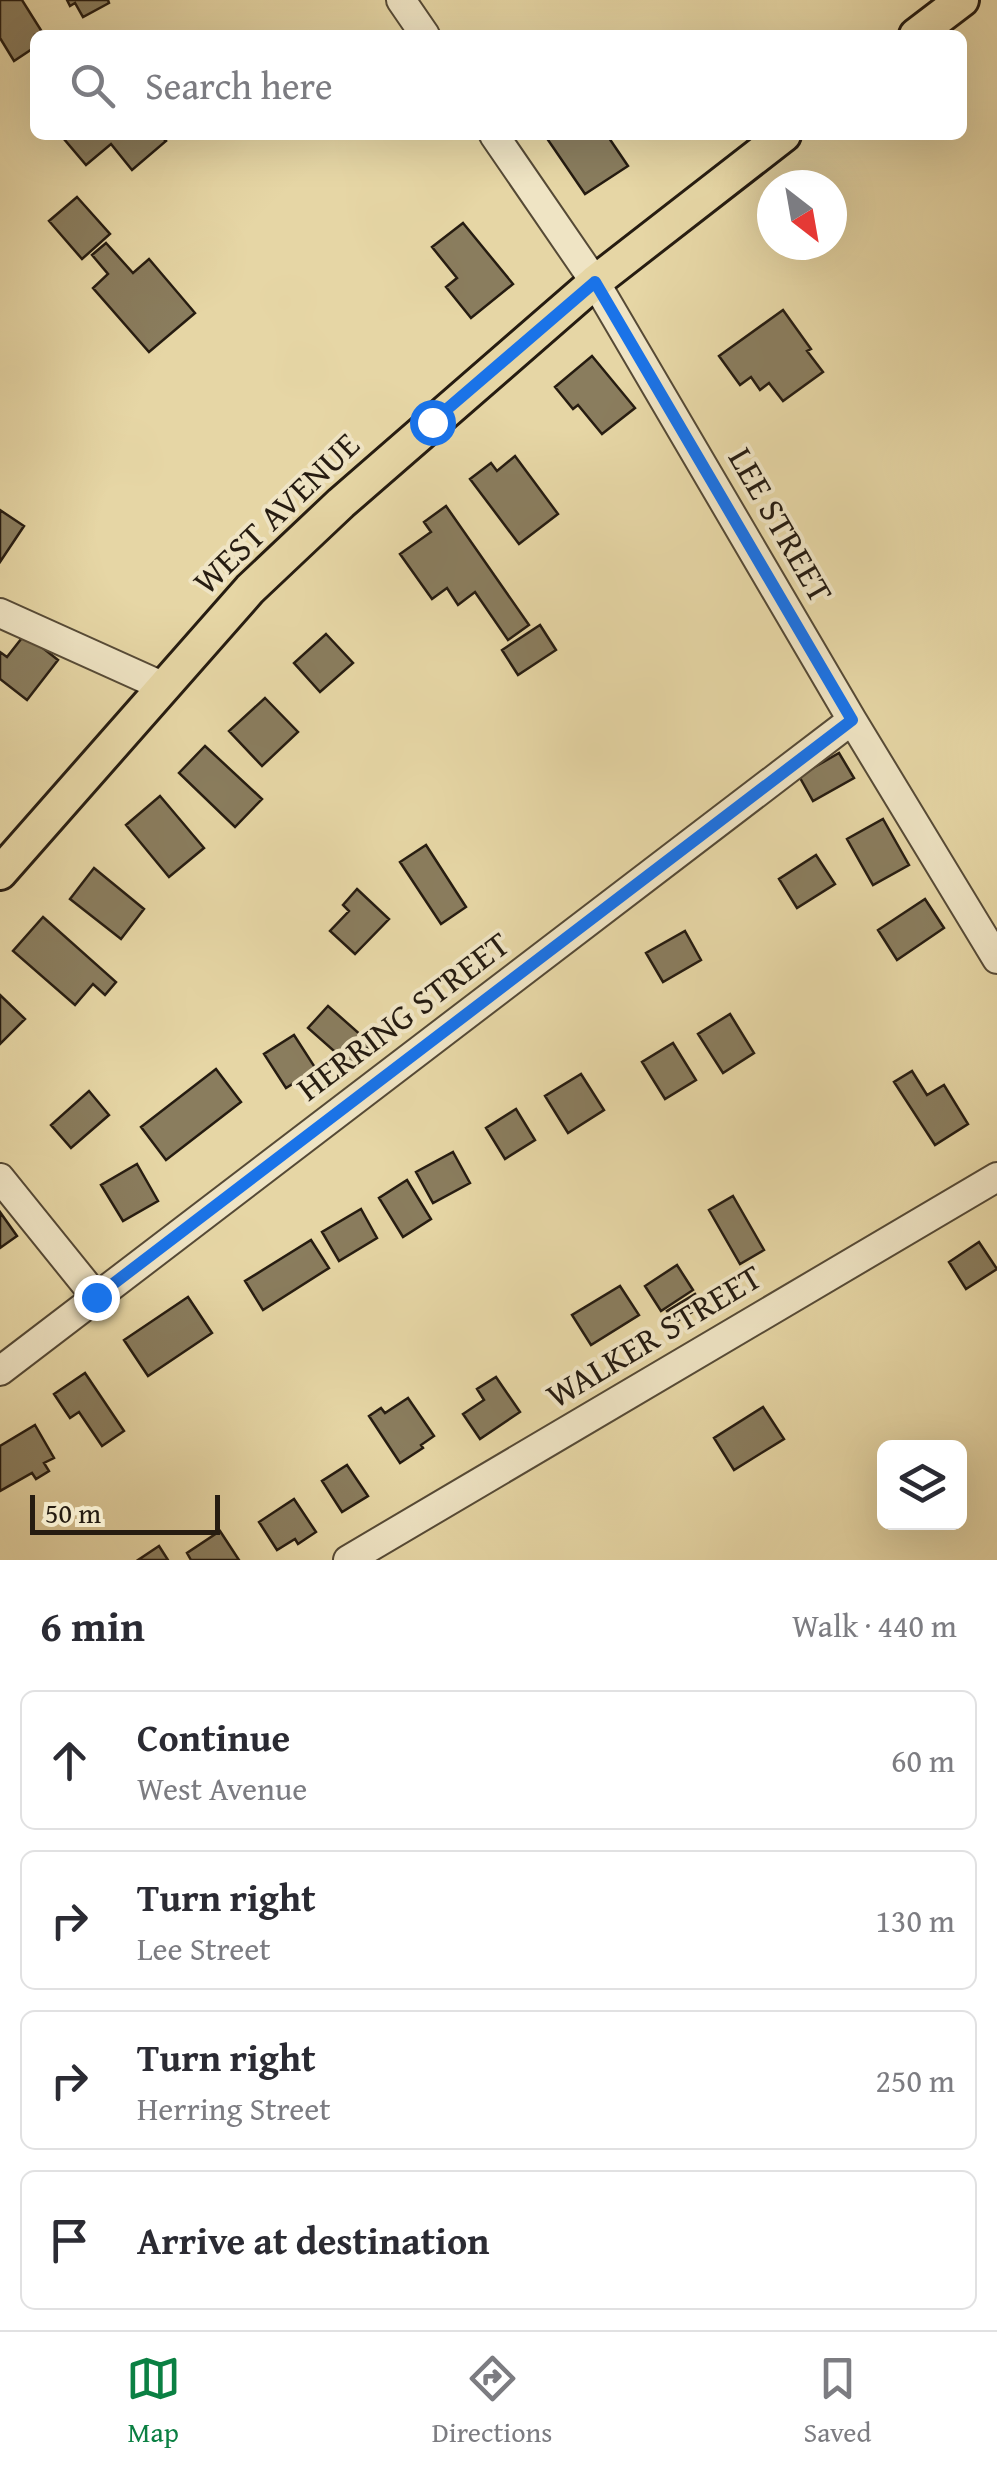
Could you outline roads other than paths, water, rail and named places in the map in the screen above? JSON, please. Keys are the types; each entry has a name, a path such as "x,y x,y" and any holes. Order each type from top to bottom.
{"main road":[{"path":"923,30 962,0"},
{"name":"WEST AVENUE","path":"0,874 250,588 595,282 778,140"}],"street":[{"path":"401,0 422,30"},
{"name":"LEE STREET","path":"497,140 595,282 997,959"},
{"path":"0,613 162,686"},
{"name":"HERRING STREET","path":"0,1371 852,720"},
{"name":"WALKER STREET","path":"348,1560 997,1177"},
{"path":"0,1178 96,1297"}]}
